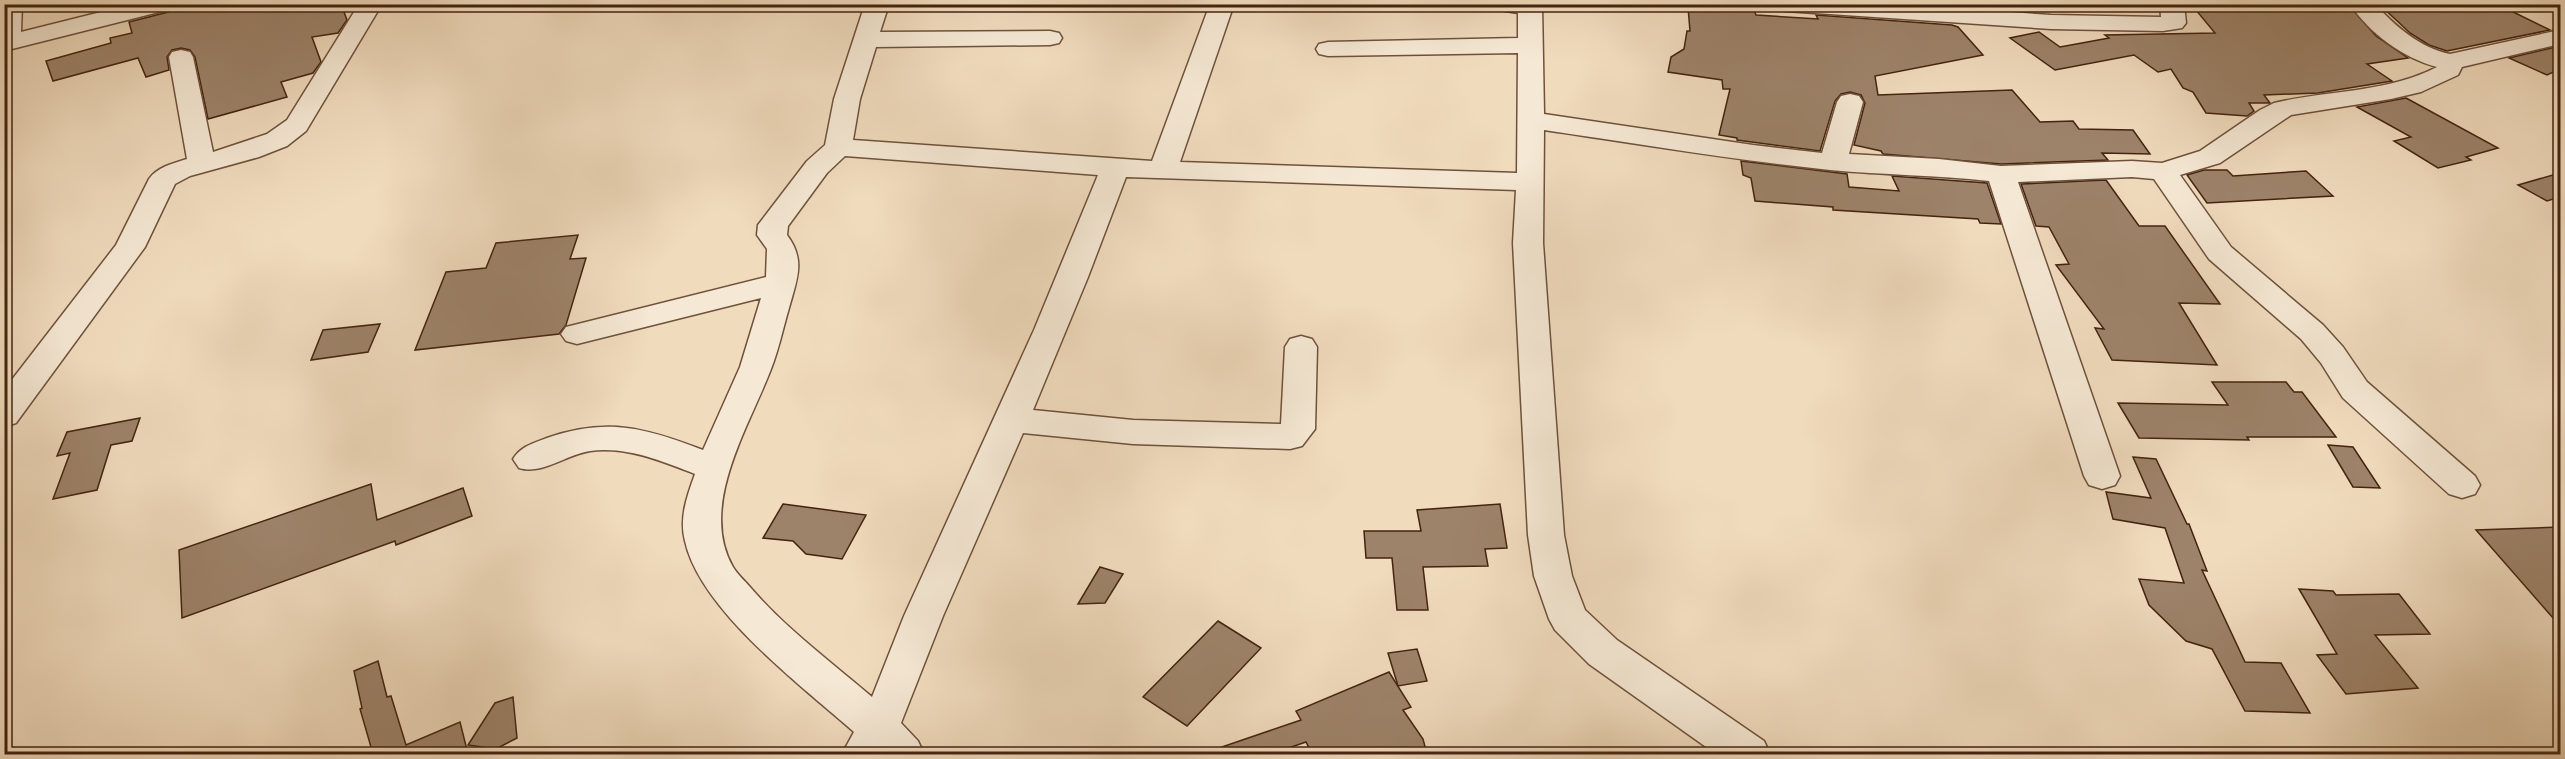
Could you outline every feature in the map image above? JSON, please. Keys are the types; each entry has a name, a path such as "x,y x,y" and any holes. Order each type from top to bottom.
{"street":[{"path":"10,4 7,44 163,4"},
{"path":"4,415 130,248 164,179 180,170 277,140 297,125 371,4"},
{"path":"876,4 847,99 837,147 817,167 773,225 772,235 782,249 783,266 780,284 756,367 702,502 703,541 718,576 755,620 882,746 926,609 1012,420 1088,242 1115,168"},
{"path":"1163,170 1222,4"},
{"path":"1785,4 2051,22 2163,24 2174,23 2172,4"},
{"path":"2361,4 2376,20 2421,54 2433,60 2450,62 2560,37"},
{"path":"1520,6 1529,45 1531,182 1528,243 1546,535 1553,576 1569,618 1603,652 1749,754"},
{"path":"864,40 1050,38"},
{"path":"1328,49 1529,45"},
{"path":"181,57 202,164"},
{"path":"1531,120 1753,153 1833,162 1939,167 2001,174 2132,169 2163,171 2210,157 2269,116 2283,109 2411,86 2437,78 2449,70 2450,62"},
{"path":"1833,162 1850,102"},
{"path":"837,147 1115,168 1531,182"},
{"path":"2163,171 2220,253 2312,332 2332,355 2355,390 2462,485"},
{"path":"2001,174 2102,476"},
{"path":"577,334 681,308 712,297 780,284"},
{"path":"1012,420 1133,432 1290,437 1298,429 1301,347"},
{"path":"531,459 555,448 587,440 611,438 682,455 714,468"}],"building":[{"path":"176,4 341,4 347,20 338,33 312,37 321,62 313,73 281,82 287,97 208,119 195,57 190,50 181,48 172,50 167,57 169,70 146,77 138,58 53,81 46,61 111,43 110,38 132,33 129,22 172,11"},
{"path":"2191,4 2348,4 2376,36 2408,58 2367,64 2392,81 2318,93 2264,95 2270,103 2249,103 2254,111 2247,116 2206,113 2193,92 2183,88 2171,69 2158,72 2134,55 2055,70 2010,38 2039,32 2060,47 2109,38 2105,35 2215,33"},
{"path":"2379,4 2497,4 2550,30 2447,51 2429,45 2410,33"},
{"path":"1688,7 1754,10 1756,15 1818,19 1816,15 1952,25 1958,27 1983,55 1875,76 1878,95 2012,90 2040,122 2073,121 2079,129 2133,130 2150,154 2102,153 2108,160 2001,164 1883,154 1881,151 1854,145 1865,103 1861,95 1850,92 1841,94 1835,101 1820,151 1737,140 1737,138 1719,135 1730,89 1723,89 1722,80 1668,72 1671,57 1684,49 1687,31 1690,31"},
{"path":"2560,46 2560,69 2547,75 2509,58"},
{"path":"2406,98 2498,148 2466,157 2471,160 2438,168 2394,141 2411,137 2357,107"},
{"path":"1741,161 1847,174 1849,187 1899,191 1892,176 1987,183 2001,224 1980,223 1978,219 1833,210 1833,207 1755,201 1751,178 1743,175"},
{"path":"2204,170 2227,170 2233,176 2306,171 2333,196 2207,203 2187,175"},
{"path":"2560,173 2560,197 2547,201 2518,185"},
{"path":"2106,180 2139,226 2165,226 2220,304 2179,303 2217,365 2112,360 2095,328 2104,329 2056,265 2069,264 2049,227 2036,226 2021,184"},
{"path":"578,235 570,259 586,258 566,325 559,334 415,350 446,272 486,268 496,243"},
{"path":"380,324 368,352 311,360 323,330"},
{"path":"2212,382 2286,382 2294,392 2302,392 2336,437 2247,437 2249,440 2139,438 2118,403 2228,405"},
{"path":"140,418 132,441 111,445 97,490 53,499 70,453 57,456 67,432"},
{"path":"2328,445 2353,447 2380,488 2353,487"},
{"path":"2133,457 2156,459 2189,524 2207,571 2202,570 2245,662 2281,663 2310,713 2245,711 2212,649 2186,641 2149,605 2139,579 2184,583 2165,528 2113,519 2106,492 2151,498"},
{"path":"371,484 377,520 463,488 472,516 396,545 395,541 182,618 179,550"},
{"path":"783,504 866,515 842,559 806,554 793,541 763,538"},
{"path":"1500,504 1507,548 1485,549 1488,566 1423,567 1428,610 1397,610 1392,558 1366,558 1364,531 1421,531 1417,510"},
{"path":"2560,527 2560,626 2476,530"},
{"path":"1100,567 1123,574 1105,603 1078,604"},
{"path":"2299,589 2333,591 2336,595 2399,594 2430,634 2375,635 2418,688 2346,694 2317,655 2337,654"},
{"path":"1218,621 1261,648 1187,726 1143,697"},
{"path":"1417,649 1427,681 1398,686 1388,653"},
{"path":"378,661 387,697 391,696 406,745 460,722 468,754 373,754 360,709 362,708 354,671"},
{"path":"1389,672 1411,707 1403,710 1423,739 1427,754 1312,754 1306,742 1271,754 1210,754 1210,751 1301,720 1296,711"},
{"path":"513,697 517,738 496,749 468,745 495,703"}]}
